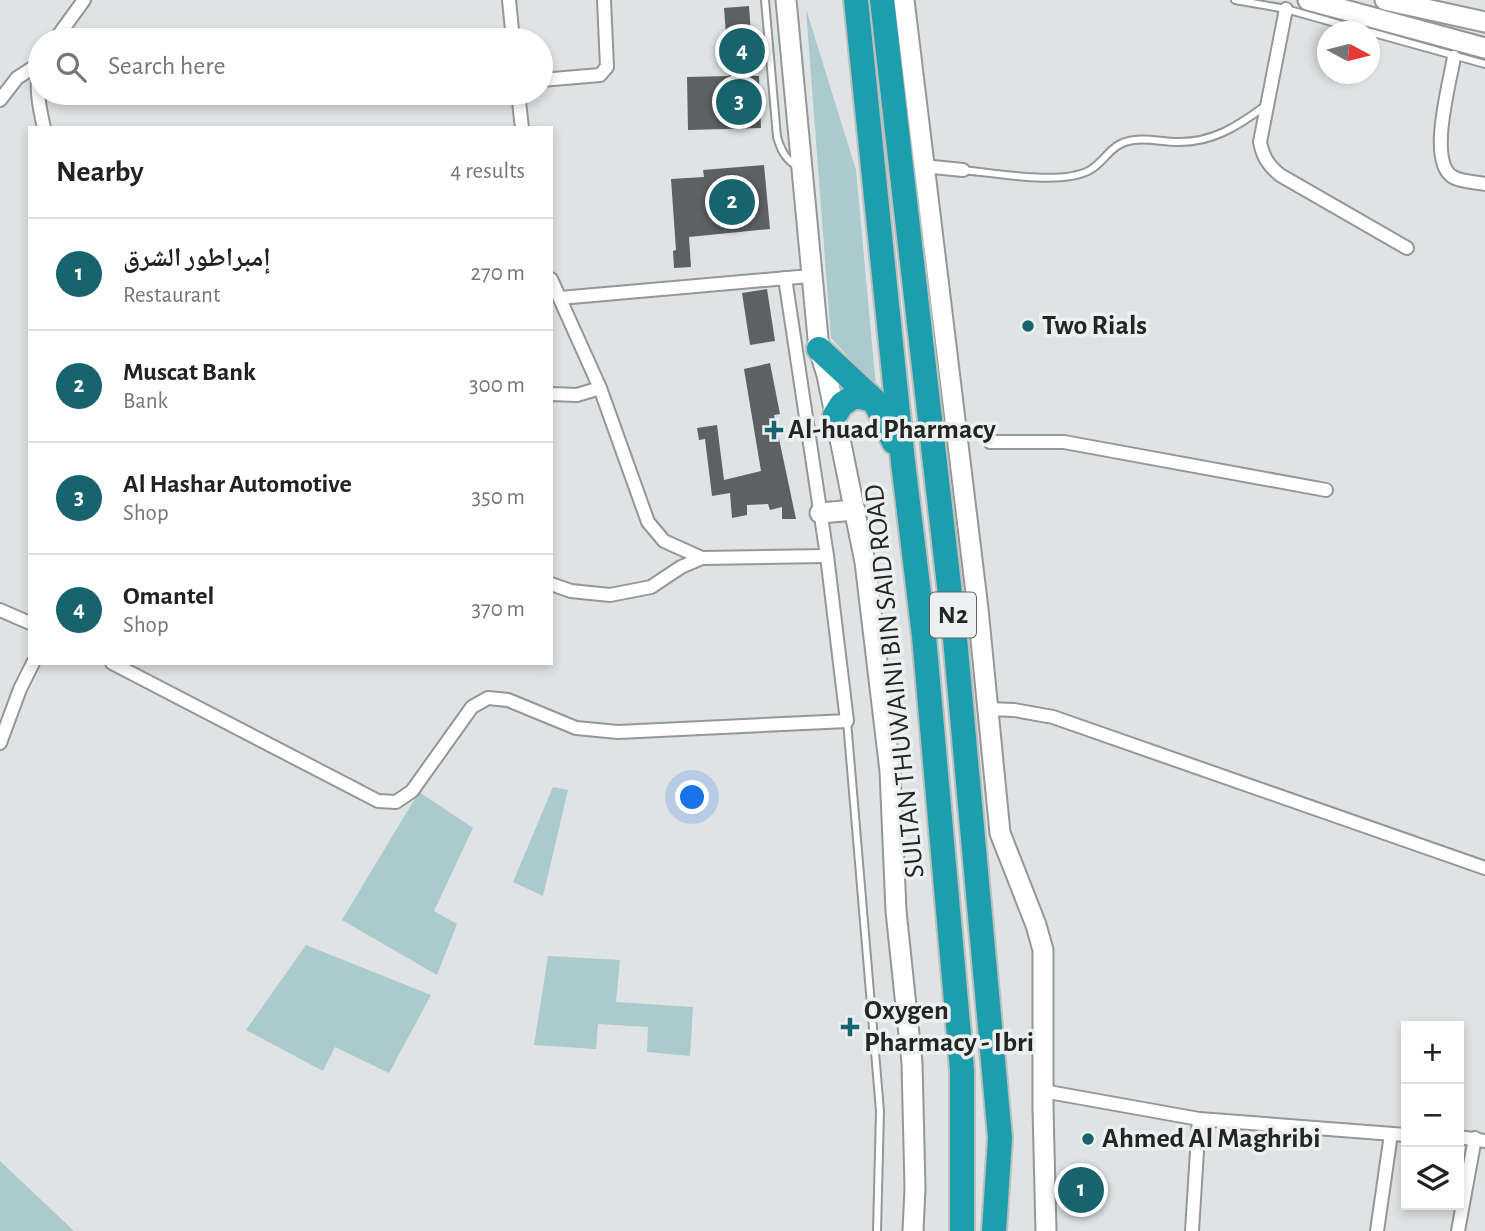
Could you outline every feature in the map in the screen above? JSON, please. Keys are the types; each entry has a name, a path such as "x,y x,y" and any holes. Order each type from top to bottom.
{"highway":[{"name":"SULTAN THUWAINI BIN SAID ROAD","path":"856,0 903,462 924,636 962,1070 962,1231"},
{"name":"N2","path":"899,2 1000,1138 994,1231"},
{"path":"819,349 874,400 903,462"},
{"path":"835,415 842,404 855,396 874,400"},
{"path":"1000,1138 1005,1231"}],"street":[{"path":"64,28 84,0"},
{"path":"509,0 512,28"},
{"path":"553,79 600,75 604,72 607,67 604,0"},
{"path":"786,0 819,349 864,562 890,771 895,911 912,1063 915,1188 913,1231"},
{"path":"1308,0 1485,48"},
{"path":"1385,0 1485,22"},
{"path":"899,2 923,166 978,609 1002,841 1037,925 1043,950 1046,1231"},
{"path":"1286,9 1261,142 1263,155 1270,167 1280,175 1407,248"},
{"path":"1434,33 1485,40"},
{"path":"1454,57 1440,140 1441,157 1451,176 1485,184"},
{"path":"0,100 18,78 28,72"},
{"path":"39,105 44,126"},
{"path":"519,105 522,126"},
{"path":"923,166 963,170"},
{"path":"560,298 810,276"},
{"path":"116,665 378,801 396,802 412,791 472,707 488,698 508,700 576,728 618,732 847,721 827,556 785,278"},
{"path":"553,283 600,388 648,522 664,541 702,558"},
{"path":"553,394 577,395 600,388"},
{"path":"990,442 1065,442 1326,490"},
{"path":"820,513 855,510"},
{"path":"553,585 571,591 598,595 627,593 651,587 681,567 702,558 827,556"},
{"path":"0,610 28,622"},
{"path":"0,743 32,665"},
{"path":"988,709 1014,710 1053,717 1485,868"},
{"path":"1043,1091 1199,1119 1401,1135"},
{"path":"1192,1231 1199,1119"},
{"path":"1377,1231 1391,1134"},
{"path":"1458,1231 1480,1140"}],"lane":[{"path":"765,0 777,137 781,151 790,162 802,169"},
{"path":"1235,0 1286,9 1329,21"},
{"path":"1380,35 1485,64"},
{"path":"963,170 1058,179 1091,170 1115,146 1134,140 1180,143 1203,140 1225,132 1267,104"},
{"path":"847,721 880,1111 877,1231"}],"shaded area":[{"path":"806,9 856,170 876,387 831,338"},
{"path":"553,787 568,790 543,896 513,882"},
{"path":"419,792 473,828 434,911 457,924 437,975 342,920"},
{"path":"306,945 431,995 389,1073 335,1047 323,1071 246,1030"},
{"path":"548,956 620,960 616,1002 693,1007 690,1056 647,1052 648,1027 598,1024 596,1049 534,1045"},
{"path":"0,1161 74,1231 0,1231"}],"building":[{"path":"749,6 754,76 759,76 761,128 688,130 687,77 729,76 724,8"},
{"path":"764,165 770,229 689,237 691,267 674,268 673,251 676,250 671,179 704,177 703,170"},
{"path":"767,289 775,341 750,345 742,293"},
{"path":"770,363 780,414 774,415 796,519 782,519 782,507 770,510 768,504 747,505 747,515 732,518 730,493 712,496 705,439 699,440 697,428 717,425 724,480 761,471 744,369"}],"place":[{"name":"Omantel","path":"742,51"},
{"name":"Al Hashar Automotive","path":"739,102"},
{"name":"Muscat Bank","path":"732,202"},
{"name":"Two Rials","path":"1028,326"},
{"name":"Al-huad Pharmacy","path":"774,430"},
{"name":"Oxygen Pharmacy - Ibri","path":"850,1027"},
{"name":"Ahmed Al Maghribi","path":"1088,1139"},
{"name":"إمبراطور الشرق","path":"1081,1190"}]}
